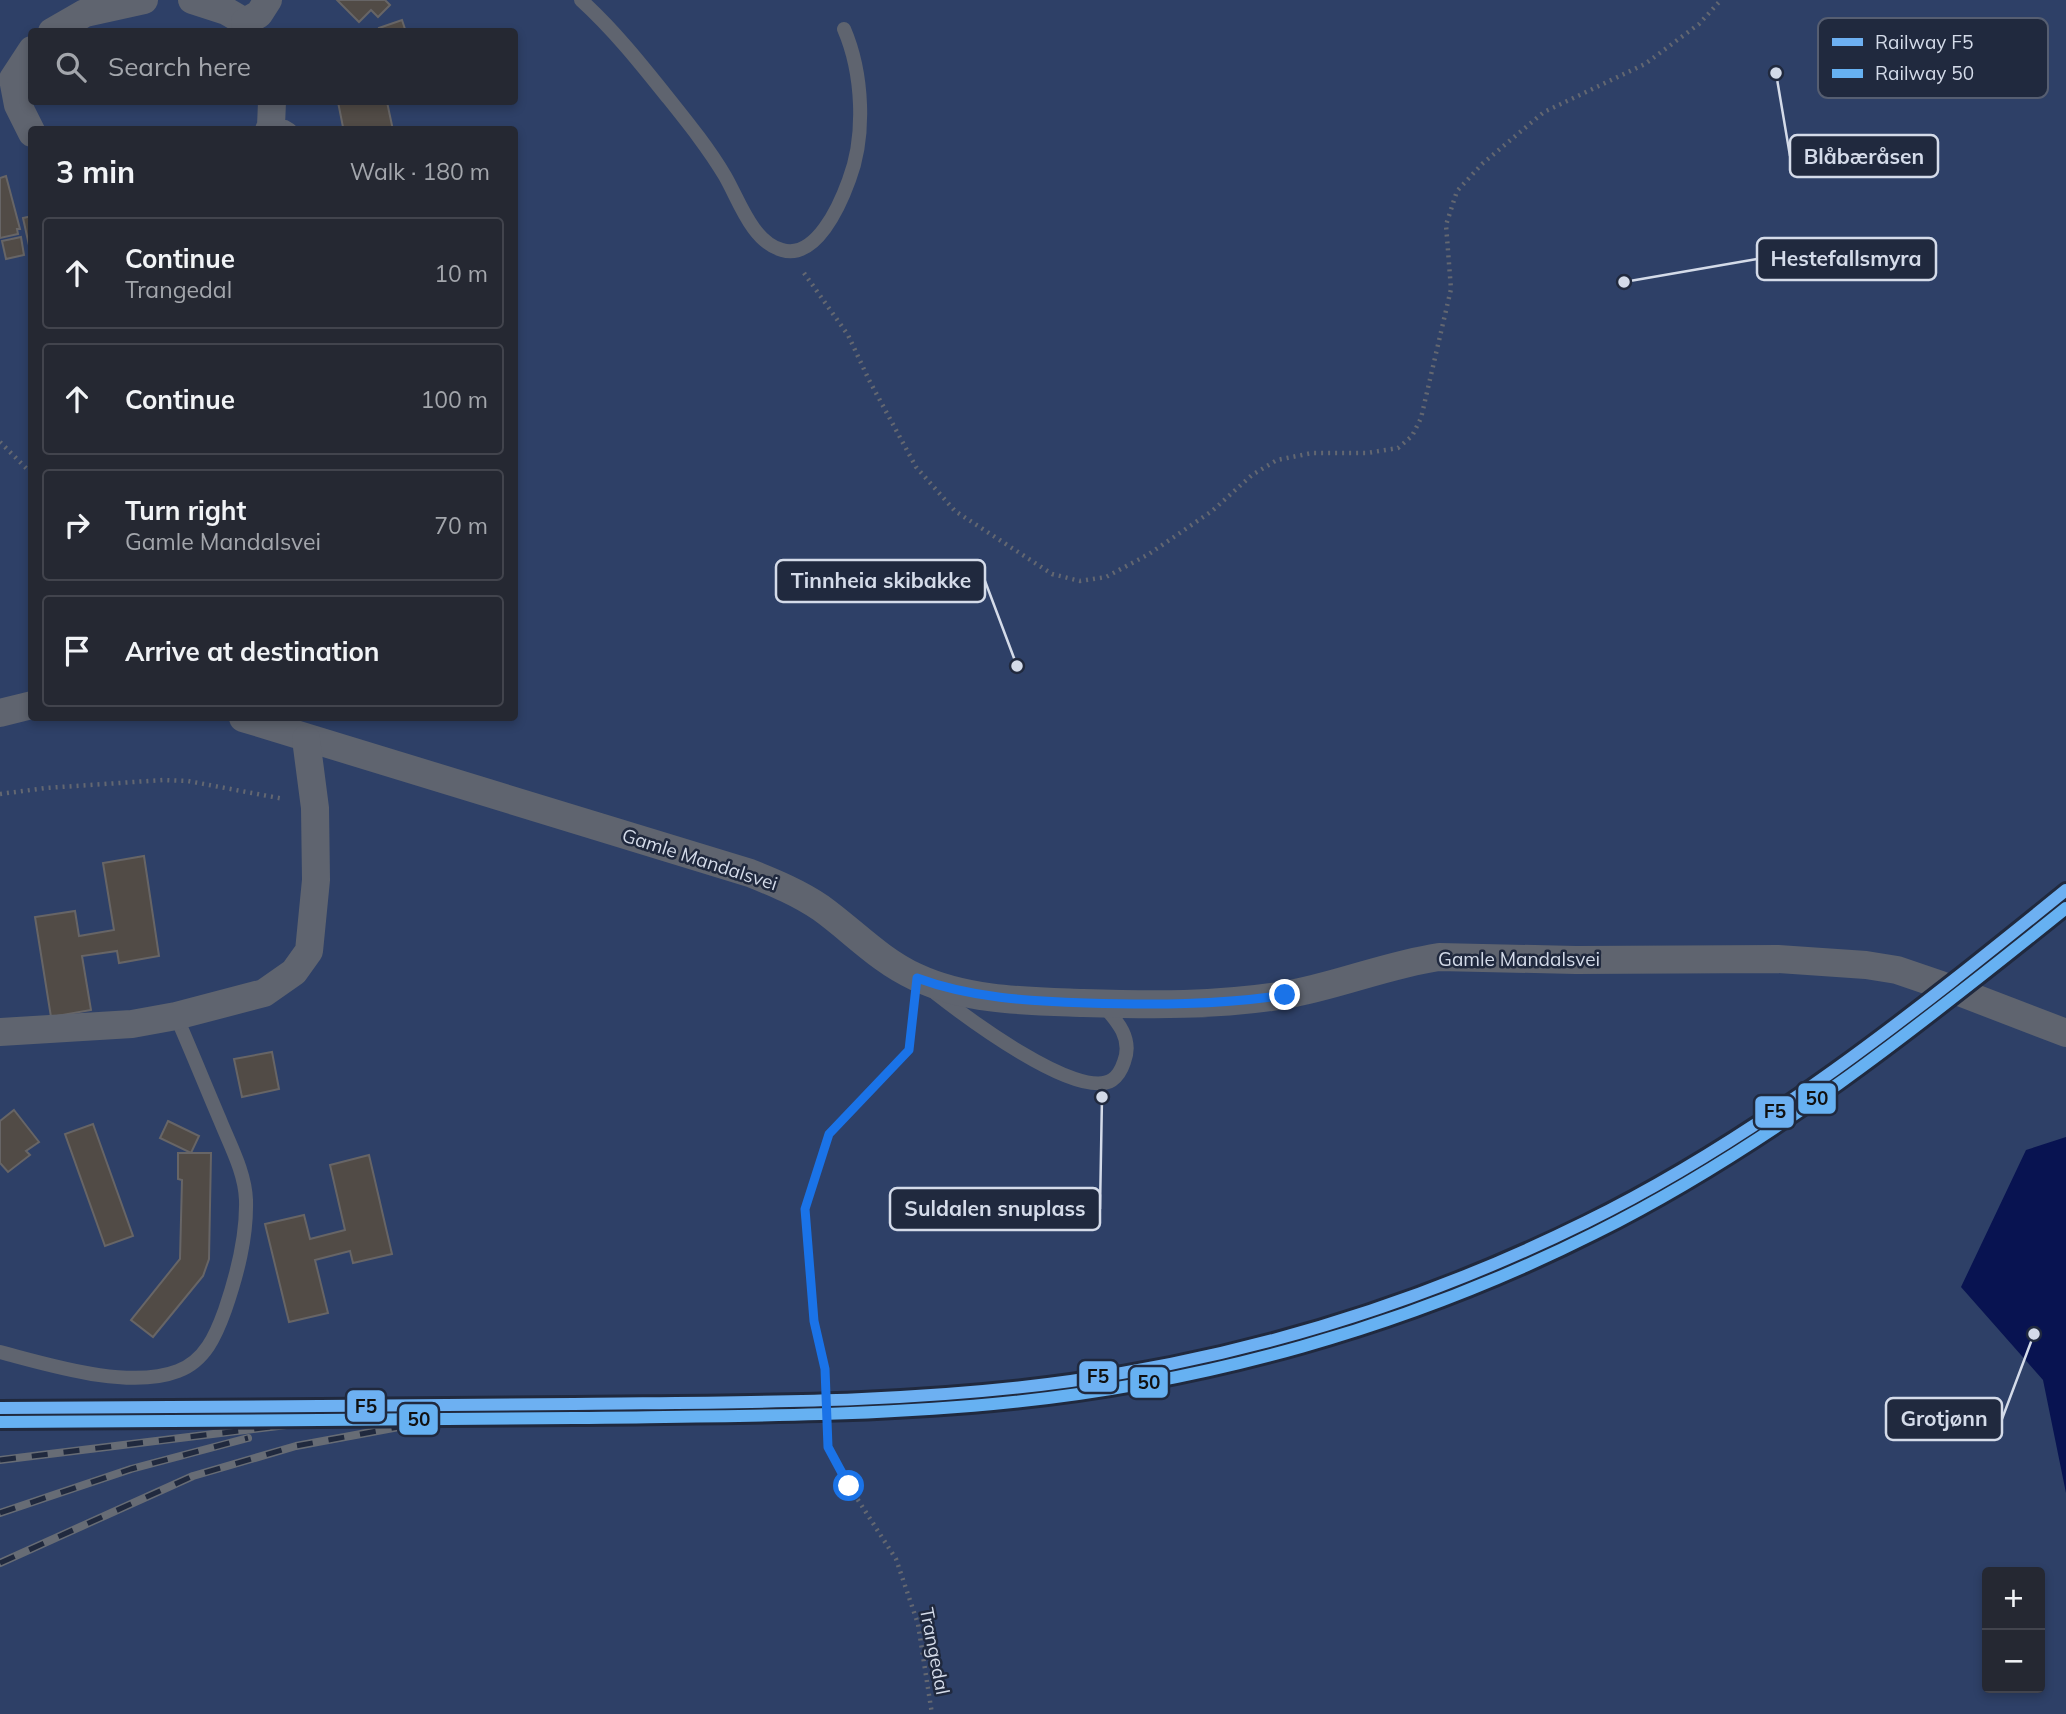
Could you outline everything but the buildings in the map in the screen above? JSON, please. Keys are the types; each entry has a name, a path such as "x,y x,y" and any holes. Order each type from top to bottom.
{"street":[{"path":"59,28 85,13 144,0"},
{"path":"191,0 226,11 247,27 268,0"},
{"path":"28,55 7,79 29,126"},
{"path":"0,713 28,706"},
{"name":"Gamle Mandalsvei","path":"252,721 760,877 789,889 822,909 896,967 942,987 985,996 1030,1001 1170,1005 1245,1001 1324,987 1388,967 1439,957 1576,960 1778,959 1866,965 1897,970 2066,1033"},
{"path":"0,1032 132,1024 176,1016 264,993 294,972 309,951 316,880 315,808 306,739"}],"lane":[{"path":"581,0 604,20 631,51 707,148 757,232 771,246 790,252 800,250 829,224 842,200 852,172 861,122 857,83 844,29"},
{"path":"917,978 1012,1047 1054,1071 1086,1082 1102,1083 1112,1080 1121,1070 1128,1052 1121,1025 1102,1003"},
{"path":"0,1353 78,1372 120,1377 153,1377 178,1371 198,1360 216,1335 235,1282 246,1199 240,1169 176,1016"}],"path":[{"path":"790,252 848,335 916,467 955,511 1052,574 1080,581 1106,577 1149,554 1212,512 1252,475 1277,460 1312,453 1367,453 1398,448 1412,436 1421,418 1451,289 1446,225 1457,191 1482,164 1544,113 1645,64 1699,24 1721,0"},
{"path":"0,442 28,470"},
{"path":"0,794 46,788 163,780 188,781 277,797 315,808"},
{"name":"Trangedal","path":"917,978 909,1050 829,1134 805,1209 814,1321 825,1369 828,1447 849,1486 896,1559 918,1624 932,1714"}],"shaded area":[{"path":"0,0 2066,0 2066,1714 0,1714"},
{"path":"2066,1137 2066,1493 2043,1380 1961,1287 2026,1150"}],"railway":[{"path":"0,1563 193,1476 296,1446 415,1424 611,1403"},
{"path":"0,1460 394,1412 482,1405"},
{"path":"0,1513 131,1469 248,1438"}],"rail line":[{"name":"F5","path":"0,1408 698,1403 885,1398 1009,1389 1071,1381 1204,1357 1269,1341 1399,1301 1462,1277 1525,1251 1651,1188 1775,1112 1835,1070 2066,890"},
{"name":"50","path":"0,1422 679,1417 889,1411 993,1404 1071,1395 1226,1366 1302,1347 1451,1297 1524,1267 1659,1199 1720,1163 1839,1083 1897,1041 2066,908"}],"place":[{"name":"Blåbæråsen","path":"1776,73"},
{"name":"Hestefallsmyra","path":"1624,282"},
{"name":"Tinnheia skibakke","path":"1017,666"},
{"name":"Suldalen snuplass","path":"1102,1097"},
{"name":"Grotjønn","path":"2034,1334"}],"route":[{"path":"849,1486 828,1447 825,1369 814,1321 805,1209 829,1134 909,1050 917,978 942,987 985,996 1030,1001 1170,1005 1245,1001 1285,995"}]}
